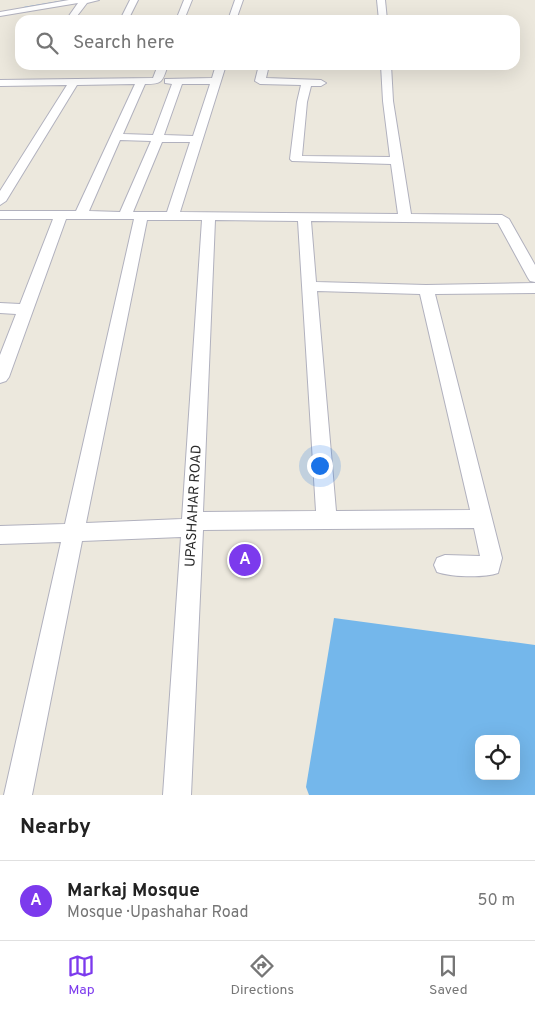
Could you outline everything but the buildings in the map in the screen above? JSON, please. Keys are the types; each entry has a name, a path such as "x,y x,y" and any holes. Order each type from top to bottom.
{"street":[{"path":"0,14 95,0"},
{"path":"126,15 134,0"},
{"path":"182,15 188,0"},
{"path":"234,15 239,0"},
{"path":"382,0 383,15"},
{"path":"74,15 84,1"},
{"path":"6,23 18,11"},
{"path":"157,81 161,70"},
{"path":"172,216 219,70"},
{"path":"263,70 260,81 321,83"},
{"path":"386,70 388,101 405,218"},
{"path":"1,84 30,77 74,81 216,81"},
{"path":"0,201 74,81"},
{"path":"81,215 141,81"},
{"path":"18,795 74,532 133,216 157,138 178,81"},
{"path":"307,82 302,102 296,159 397,161"},
{"path":"116,137 197,138"},
{"path":"0,215 502,219 535,278"},
{"path":"0,377 61,216"},
{"name":"UPASHAHAR ROAD","path":"177,795 209,216"},
{"path":"304,217 327,520"},
{"path":"309,286 426,290 535,288"},
{"path":"426,290 491,558 490,566 445,565"},
{"path":"0,308 26,309"},
{"path":"0,535 327,520 482,518"}],"water":[{"path":"334,618 535,645 535,795 309,795 306,787"}],"waterway":[{"path":"25,8 73,0"}],"place":[{"name":"Markaj Mosque","path":"245,560"}]}
